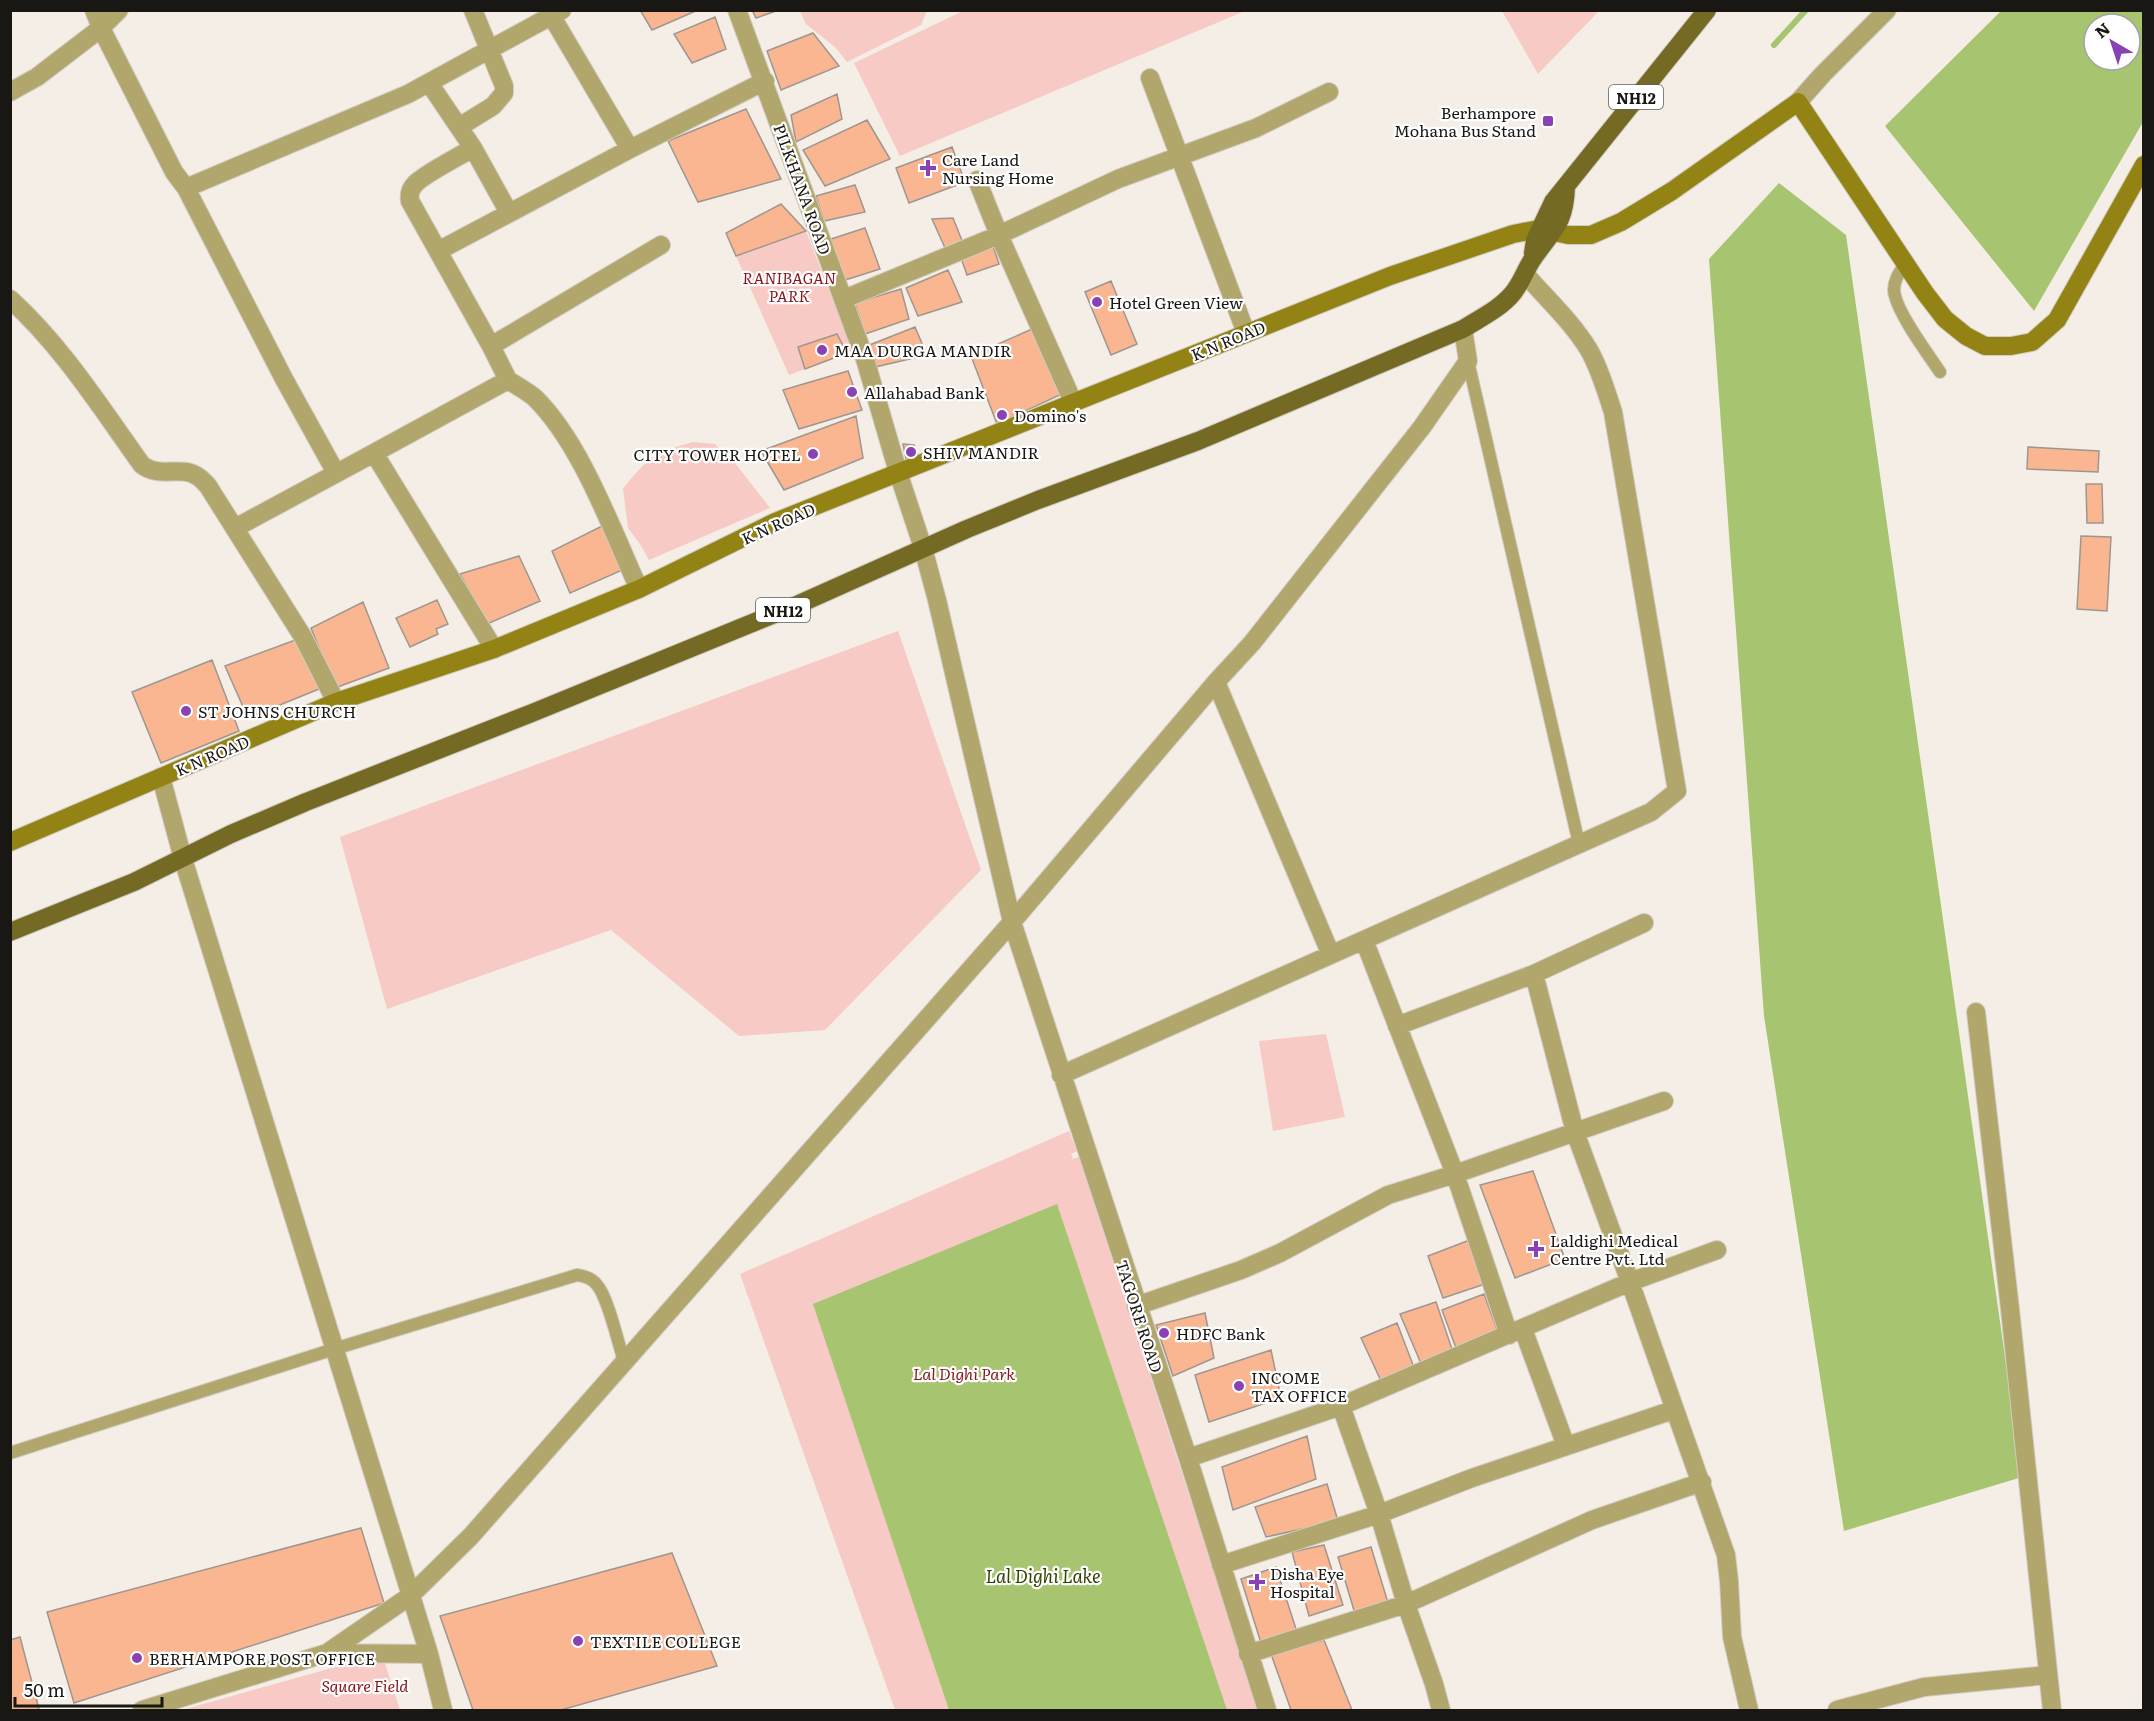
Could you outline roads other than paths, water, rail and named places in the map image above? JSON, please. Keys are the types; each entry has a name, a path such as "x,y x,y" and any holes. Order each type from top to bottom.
{"main road":[{"name":"NH12","path":"10,932 135,882 231,834 306,802 799,604 923,548 1038,500 1198,441 1463,329 1497,308 1512,294 1547,230 1566,207 1566,186 1707,10"}],"street":[{"path":"94,10 174,172 186,188 336,473"},
{"path":"10,92 37,77 101,28 119,10"},
{"path":"459,127 493,106 504,93 504,86 473,10"},
{"name":"PILKHANA ROAD","path":"737,10 866,360 898,472 923,548"},
{"path":"1887,10 1798,102 1925,293 1945,319 1966,336 1985,346 2011,346 2032,342 2057,320 2144,165"},
{"path":"186,188 408,94 554,13 630,149"},
{"path":"1150,78 1246,333"},
{"path":"438,250 765,81"},
{"path":"429,83 473,148 509,213"},
{"path":"844,299 999,235 1118,179 1256,128 1329,92"},
{"name":"K N ROAD","path":"10,842 336,702 494,649 639,589 775,522 1390,276 1513,234 1547,230 1568,235 1591,235 1621,222 1672,192 1798,102"},
{"path":"473,148 418,181 411,190 410,201 508,380 533,396 561,429 586,473 639,589"},
{"path":"977,180 1073,402"},
{"path":"491,346 661,245"},
{"path":"1061,1075 1651,812 1677,791 1613,412 1599,369 1590,351 1529,266"},
{"path":"10,299 23,310 65,359 142,465 159,473 186,472 198,476 208,486 303,637 336,702"},
{"path":"142,1710 327,1653 410,1596 471,1536 1012,922 1216,682 1252,643 1407,446 1468,361 1463,329"},
{"path":"235,528 508,380"},
{"path":"374,453 494,649"},
{"name":"TAGORE ROAD","path":"923,548 1012,922 1136,1306 1188,1458 1267,1710"},
{"path":"1216,682 1330,955"},
{"path":"161,777 183,859 429,1654 442,1710"},
{"path":"1398,1026 1534,974 1644,923"},
{"path":"1364,940 1516,1332 1566,1446"},
{"path":"1534,974 1575,1132 1630,1282 1673,1410 1702,1482 1726,1555 1730,1581 1732,1637 1749,1710"},
{"path":"1976,1012 2052,1710"},
{"path":"1136,1306 1241,1270 1280,1253 1388,1195 1664,1101"},
{"path":"1188,1458 1341,1406 1630,1282 1717,1250"},
{"path":"1341,1406 1379,1514 1441,1710"},
{"path":"1221,1565 1379,1514 1472,1478 1673,1410"},
{"path":"1248,1654 1406,1604 1592,1520 1702,1482"},
{"path":"327,1653 429,1654"},
{"path":"1837,1710 1924,1687 2048,1675"}],"lane":[{"path":"1905,264 1898,275 1894,292 1909,325 1940,372"},
{"path":"1468,361 1579,844"},
{"path":"10,1453 334,1349 577,1275 586,1276 598,1285 624,1360"}],"water":[{"path":"2002,10 2143,11 2143,122 2034,311 1885,126"},
{"path":"1779,183 1846,235 2022,1477 1844,1531 1764,1016 1709,259"},
{"name":"Lal Dighi Lake","path":"1057,1204 1227,1710 949,1710 813,1304"}],"waterway":[{"path":"1774,45 1806,10"}],"place":[{"name":"Berhampore Mohana Bus Stand","path":"1548,121"},
{"name":"Care Land Nursing Home","path":"928,168"},
{"name":"Hotel Green View","path":"1097,302"},
{"name":"MAA DURGA MANDIR","path":"822,350"},
{"name":"Allahabad Bank","path":"852,392"},
{"name":"Domino's","path":"1002,415"},
{"name":"SHIV MANDIR","path":"911,452"},
{"name":"CITY TOWER HOTEL","path":"813,454"},
{"name":"ST JOHNS CHURCH","path":"186,711"},
{"name":"Laldighi Medical Centre Pvt. Ltd","path":"1536,1249"},
{"name":"HDFC Bank","path":"1164,1333"},
{"name":"INCOME TAX OFFICE","path":"1239,1386"},
{"name":"Disha Eye Hospital","path":"1257,1582"},
{"name":"TEXTILE COLLEGE","path":"578,1641"},
{"name":"BERHAMPORE POST OFFICE","path":"137,1658"}],"park label":[{"name":"RANIBAGAN PARK","path":"789,286"},
{"name":"Lal Dighi Park","path":"964,1373"},
{"name":"Square Field","path":"365,1685"}]}
